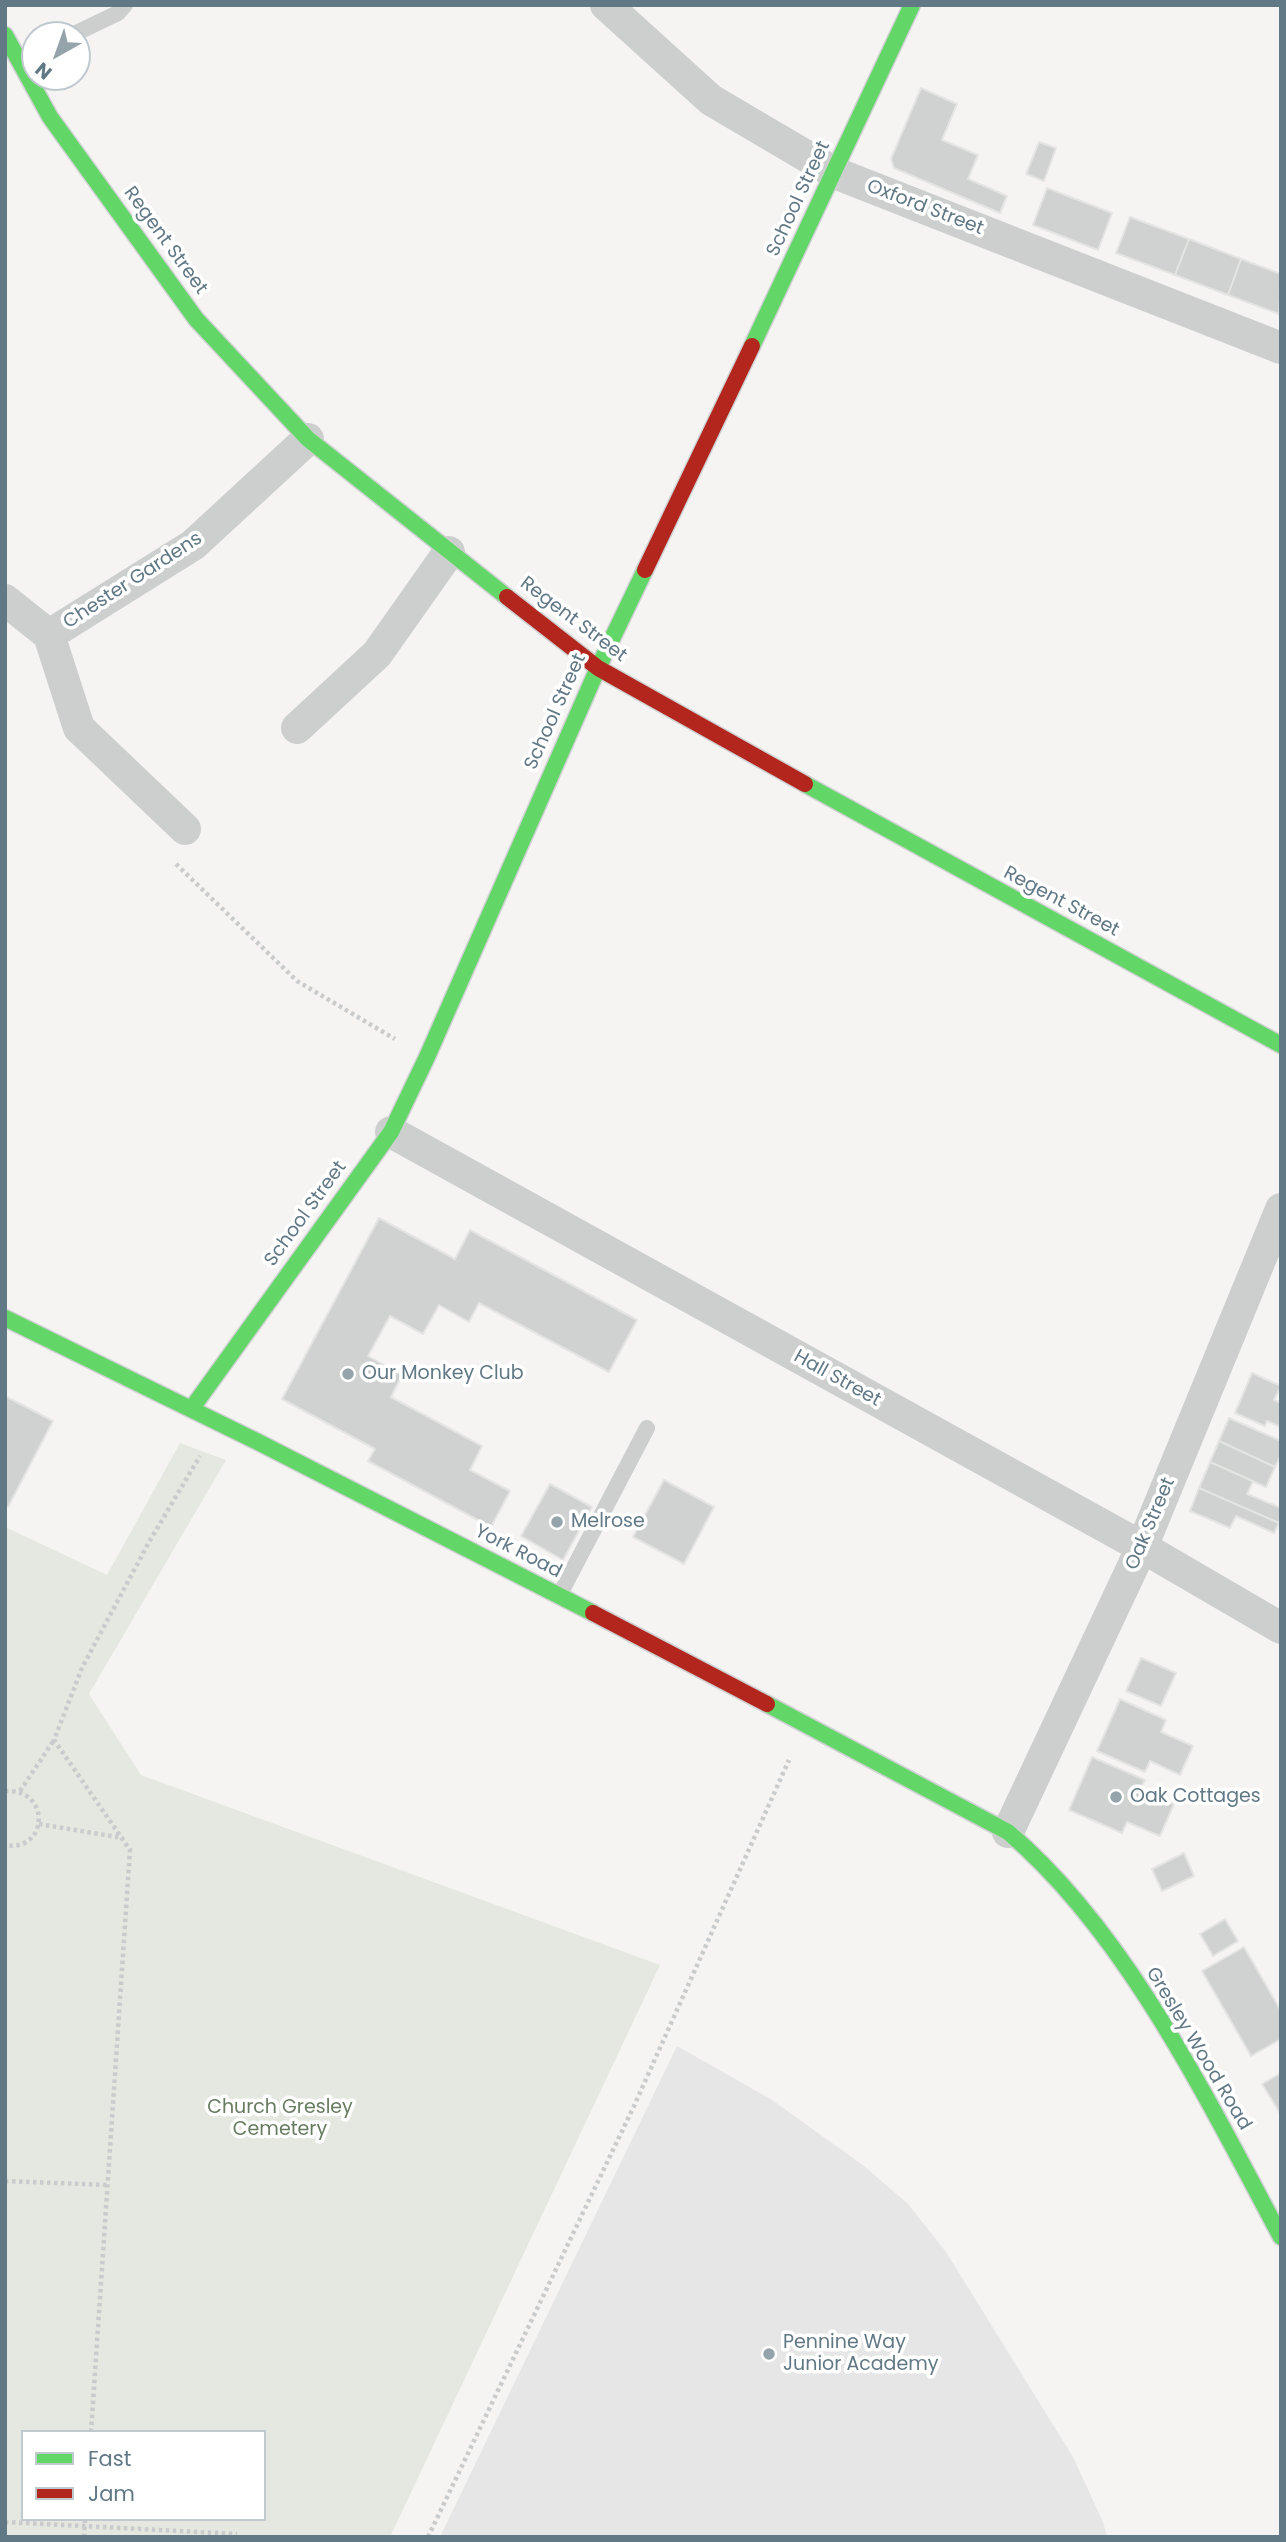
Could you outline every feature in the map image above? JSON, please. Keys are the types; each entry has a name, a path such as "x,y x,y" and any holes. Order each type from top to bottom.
{"street":[{"name":"Oxford Street","path":"606,5 711,100 835,173 1281,348"},
{"name":"School Street","path":"192,1408 391,1132 427,1057 598,668 835,173 912,5"},
{"name":"Regent Street","path":"5,35 50,117 197,319 308,439 449,552 598,668 945,863 1281,1045"},
{"name":"Chester Gardens","path":"49,635 194,545 308,439"},
{"path":"297,728 377,654 449,552"},
{"name":"Chester Gardens","path":"5,600 49,635 79,728 185,829"},
{"name":"Hall Street","path":"391,1132 1142,1547 1281,1628"},
{"name":"Oak Street","path":"1007,1832 1142,1547 1281,1209"},
{"name":"York Road","path":"5,1318 220,1422 807,1724 1007,1832"},
{"name":"Gresley Wood Road","path":"1007,1832 1035,1854 1088,1914 1160,2018 1281,2237"}],"lane":[{"path":"91,26 118,13 125,5"},
{"path":"559,1596 647,1428"}],"path":[{"path":"185,829 172,860 297,981 427,1057"},
{"path":"20,1791 54,1740 82,1668 149,1542 220,1422"},
{"path":"428,2537 634,2106 773,1792 807,1724"},
{"path":"54,1740 130,1850 91,2430"},
{"path":"5,1791 20,1791 36,1805 39,1824 36,1833 29,1840 22,1844 5,1845"},
{"path":"39,1824 123,1839"},
{"path":"5,2180 108,2185"},
{"path":"84,2537 85,2521"},
{"path":"5,2522 237,2534"}],"shaded area":[{"name":"Pennine Way Junior Academy","path":"677,2046 772,2100 864,2166 908,2204 946,2252 1073,2457 1103,2522 1107,2537 440,2537"}],"green space":[{"name":"Church Gresley Cemetery","path":"180,1443 226,1460 89,1694 141,1775 660,1965 390,2537 5,2537 5,1527 107,1575"}],"building":[{"path":"921,88 957,104 942,140 978,155 968,179 1007,196 1000,213 894,168 891,159"},
{"path":"1039,142 1056,148 1044,181 1026,174"},
{"path":"1047,188 1112,213 1098,250 1033,225"},
{"path":"1130,217 1189,239 1175,275 1116,253"},
{"path":"1189,239 1241,259 1228,295 1175,275"},
{"path":"1241,259 1281,274 1279,314 1228,295"},
{"name":"Our Monkey Club","path":"379,1218 455,1259 470,1230 637,1320 609,1372 479,1303 469,1322 439,1305 423,1334 390,1316 368,1356 402,1375 391,1397 482,1446 470,1470 510,1491 491,1527 368,1461 375,1449 282,1399"},
{"path":"1252,1373 1281,1386 1274,1400 1281,1403 1281,1427 1267,1421 1265,1426 1235,1413"},
{"path":"5,1396 53,1421 8,1507 5,1506"},
{"path":"1229,1418 1281,1441 1281,1455 1275,1467 1219,1441"},
{"path":"1219,1441 1275,1467 1266,1487 1210,1462"},
{"path":"1210,1462 1253,1481 1247,1494 1281,1508 1279,1523 1199,1488"},
{"path":"664,1480 714,1507 684,1564 633,1537"},
{"name":"Melrose","path":"550,1484 592,1507 563,1560 521,1536"},
{"path":"1199,1488 1279,1523 1274,1533 1236,1516 1230,1528 1190,1511"},
{"path":"1141,1658 1176,1673 1161,1706 1126,1691"},
{"path":"1120,1699 1166,1720 1161,1732 1193,1746 1180,1775 1150,1761 1145,1772 1097,1751"},
{"name":"Oak Cottages","path":"1092,1757 1145,1780 1140,1789 1174,1804 1160,1836 1127,1822 1122,1833 1069,1810"},
{"path":"1184,1853 1194,1876 1162,1891 1152,1869"},
{"path":"1225,1919 1238,1941 1213,1956 1200,1934"},
{"path":"1244,1947 1281,2011 1281,2039 1251,2056 1202,1971"},
{"path":"1281,2073 1281,2115 1262,2084"}],"traffic: fast":[{"path":"752,346 912,5"},
{"path":"5,35 50,117 196,319 308,439 507,597"},
{"path":"192,1408 391,1132 427,1057 598,668 645,570"},
{"path":"805,784 1281,1045"},
{"path":"5,1318 258,1442 593,1613"},
{"path":"767,1704 1008,1832 1051,1873 1091,1919 1162,2021 1281,2237"}],"traffic: jam":[{"path":"645,570 752,346"},
{"path":"507,597 598,668 805,784"},
{"path":"593,1613 767,1704"}],"place":[{"name":"Our Monkey Club","path":"348,1374"},
{"name":"Melrose","path":"557,1522"},
{"name":"Oak Cottages","path":"1116,1797"},
{"name":"Pennine Way Junior Academy","path":"769,2354"}]}
